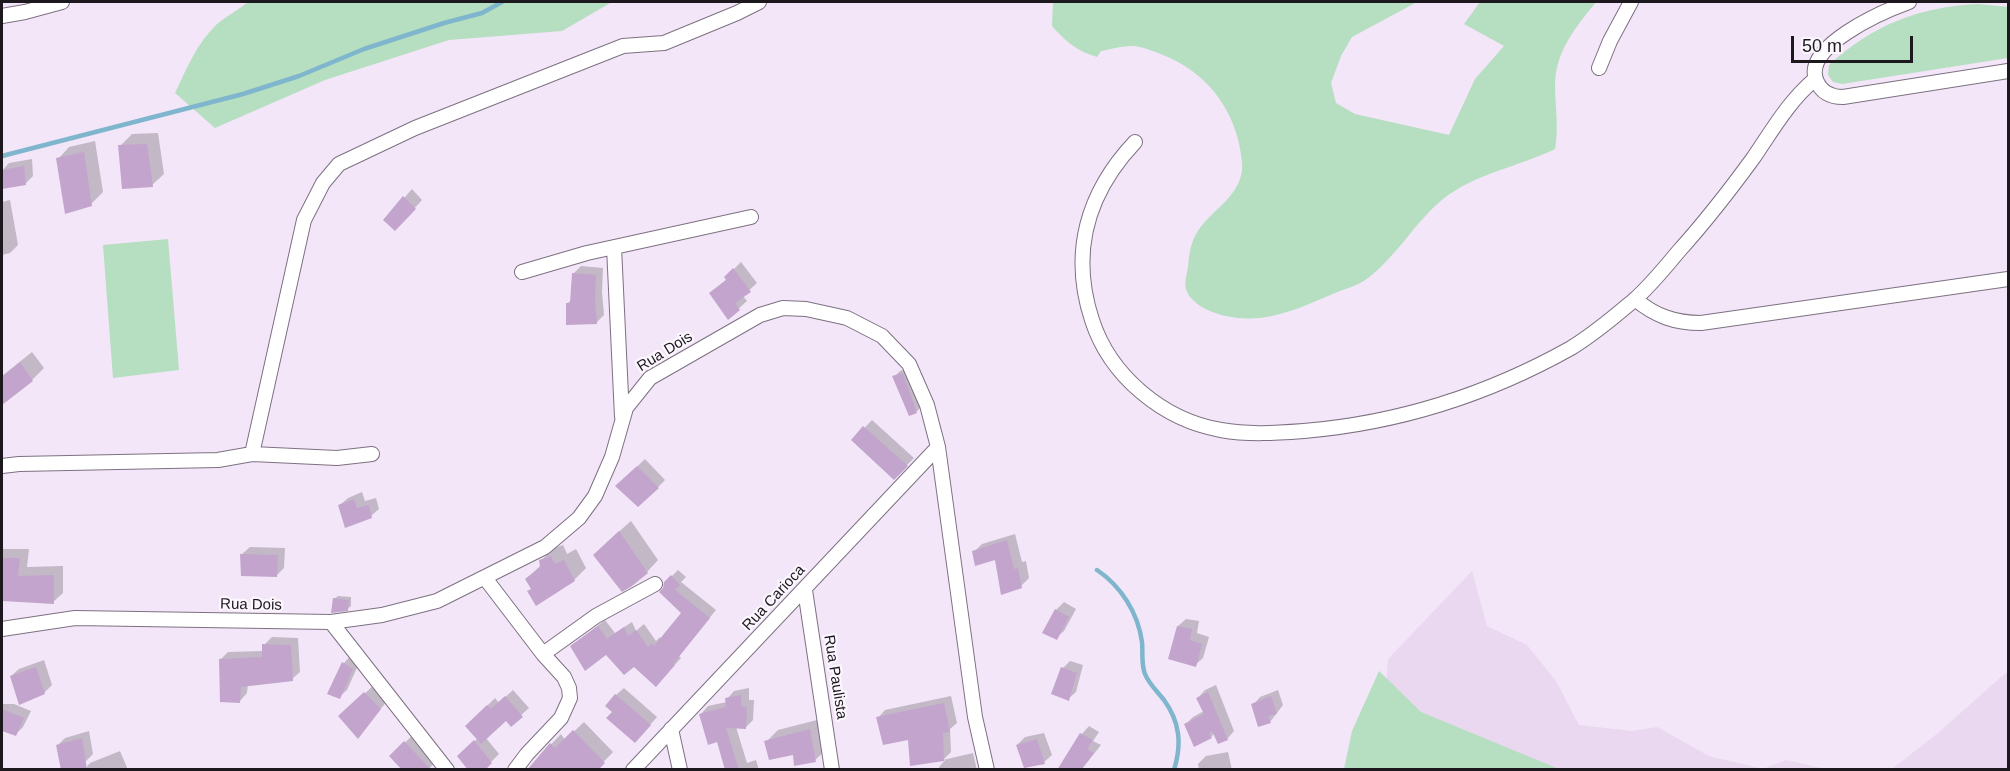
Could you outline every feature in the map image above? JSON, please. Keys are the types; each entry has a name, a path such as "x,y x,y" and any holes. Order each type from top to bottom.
{"street":[{"path":"2,16 62,2"},
{"path":"252,454 304,220 323,183 339,164 415,128 623,46 664,43 759,2"},
{"path":"1599,68 1630,2"},
{"path":"1909,2 1872,17 1836,41 1817,58 1814,69 1815,79 1820,88 1826,93 1843,97 2008,71"},
{"path":"1135,142 1109,172 1092,208 1086,228 1082,268 1088,307 1103,345 1126,377 1168,411 1201,425 1237,432 1290,432 1359,424 1428,408 1503,381 1575,346 1635,299 1699,228 1753,157 1790,103 1815,79"},
{"path":"522,272 614,247 751,217"},
{"path":"614,247 622,422"},
{"path":"1635,299 1658,315 1686,323 1701,323 2008,279"},
{"name":"Rua Dois","path":"2,629 75,618 331,622 382,615 437,601 545,547 579,518 595,496 612,458 626,408 650,378 760,315 783,308 806,309 847,318 882,336 909,364 927,405 938,447 975,717 987,770"},
{"name":"Rua Carioca","path":"633,770 938,447"},
{"path":"2,466 218,460 252,454 337,458 372,454"},
{"path":"485,578 543,654 564,676 569,688 570,698 561,718 515,770"},
{"path":"543,654 596,616 655,584"},
{"name":"Rua Paulista","path":"805,590 832,770"},
{"path":"331,622 447,770"},
{"path":"671,729 680,770"}],"shaded area":[{"path":"1472,571 1487,626 1527,645 1556,681 1579,725 1632,731 1657,727 1709,756 1763,769 1786,760 1826,769 1379,770 1388,659"},
{"path":"2008,672 2008,769 1892,769 1938,733"}],"green space":[{"path":"248,2 612,2 562,31 449,40 325,80 215,128 175,93 193,56 210,31"},
{"path":"1053,2 1417,2 1352,37 1341,56 1331,83 1336,103 1355,114 1449,135 1475,79 1504,46 1464,24 1480,2 1596,2 1568,40 1559,60 1555,84 1557,125 1555,149 1483,176 1456,190 1433,208 1388,260 1360,283 1282,314 1240,318 1226,316 1197,304 1185,287 1190,251 1195,236 1234,190 1242,171 1238,139 1227,110 1209,86 1198,76 1173,59 1149,49 1135,46 1120,47 1101,51 1097,57 1078,49 1052,26"},
{"path":"1978,4 2008,7 2008,58 1842,84 1833,82 1828,75 1829,65 1862,39 1880,29 1916,14"},
{"path":"168,239 179,370 113,378 103,245"},
{"path":"1379,671 1421,712 1559,769 1344,769 1352,731"}],"building":[{"path":"147,144 153,187 122,189 118,145"},
{"path":"84,152 92,206 65,214 56,158"},
{"path":"24,166 26,185 2,189 2,170"},
{"path":"403,196 416,209 395,231 383,220"},
{"path":"733,268 751,292 735,303 740,310 728,320 709,293 726,280 724,277"},
{"path":"572,273 596,275 597,324 566,325 566,303 570,303"},
{"path":"20,362 33,381 2,405 2,377"},
{"path":"903,373 917,413 909,416 892,376"},
{"path":"863,426 908,466 894,480 851,440"},
{"path":"637,466 659,488 638,507 615,486"},
{"path":"354,499 357,508 369,505 372,518 345,528 338,505"},
{"path":"619,531 648,573 622,592 593,555"},
{"path":"1007,540 1014,569 1018,568 1022,588 1001,595 995,560 975,566 972,551"},
{"path":"240,554 278,555 277,577 241,576"},
{"path":"551,556 555,564 564,560 575,581 536,606 527,591 531,589 525,579 540,567 539,560"},
{"path":"2,558 20,558 18,576 54,575 54,604 2,601"},
{"path":"671,575 680,585 675,590 710,618 656,687 634,667 624,675 606,655 585,671 570,646 598,626 607,639 624,627 628,636 636,630 648,647 652,643 654,646 681,613 659,592"},
{"path":"333,598 349,600 348,611 331,613"},
{"path":"1055,609 1069,617 1057,640 1042,633"},
{"path":"1177,626 1192,629 1190,640 1202,644 1196,667 1168,659"},
{"path":"262,644 291,645 293,681 241,687 240,703 220,702 219,659 262,657"},
{"path":"342,662 353,669 340,699 327,694"},
{"path":"36,667 45,694 19,705 10,676"},
{"path":"1061,667 1077,673 1069,701 1051,694"},
{"path":"364,692 381,709 358,739 338,716"},
{"path":"1208,692 1228,740 1218,744 1212,731 1209,734 1212,738 1194,747 1184,724 1204,714 1196,698"},
{"path":"615,694 651,725 635,743 606,718 612,712 605,706"},
{"path":"741,695 742,707 747,707 746,729 726,728 739,770 725,770 717,742 708,745 699,714 726,707 725,698"},
{"path":"505,696 523,717 511,727 506,721 481,744 465,726 487,705 491,709"},
{"path":"1271,696 1277,714 1268,716 1271,723 1258,727 1251,704"},
{"path":"944,703 950,732 943,733 944,761 910,766 908,740 883,745 876,717"},
{"path":"2,709 24,718 16,736 2,731"},
{"path":"810,729 816,762 794,766 793,755 769,760 764,741"},
{"path":"573,730 605,763 598,770 527,770 550,743 555,748"},
{"path":"1080,733 1093,740 1087,749 1094,753 1081,770 1057,770"},
{"path":"82,738 87,770 61,770 56,745"},
{"path":"1037,739 1045,764 1024,768 1016,745"},
{"path":"474,740 492,763 485,770 468,770 457,756"},
{"path":"404,741 431,770 402,770 389,756"}],"waterway":[{"path":"2,156 243,94 299,76 364,49 482,13 502,2"},
{"path":"1097,570 1121,592 1137,621 1142,642 1145,674 1169,708 1176,725 1179,742 1174,770"}]}
